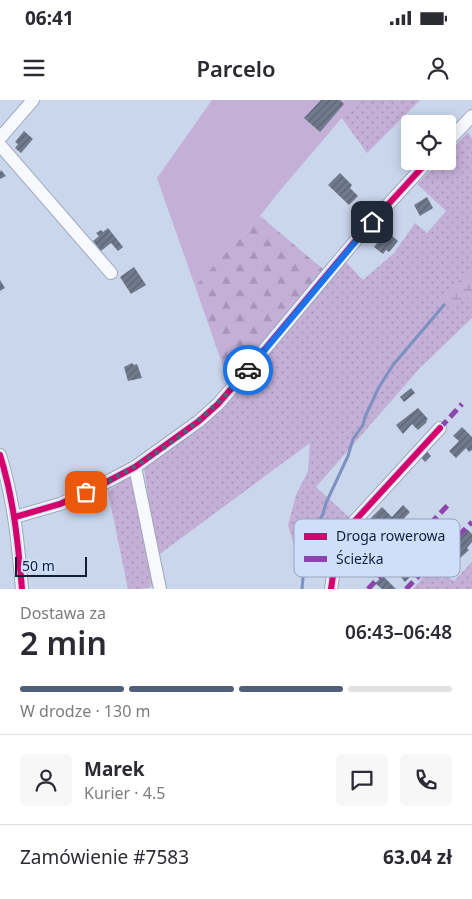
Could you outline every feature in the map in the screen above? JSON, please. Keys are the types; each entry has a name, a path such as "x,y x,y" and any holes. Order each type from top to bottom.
{"street":[{"path":"0,138 33,100"},
{"path":"456,133 472,116"},
{"path":"0,145 111,273"},
{"path":"15,517 60,504 99,486 135,467 199,421 218,404 361,234 420,170"},
{"path":"357,519 440,428"},
{"path":"0,455 15,517 22,589"},
{"path":"135,467 160,589"}],"green space":[{"path":"212,100 357,100 260,216 195,286 157,178"},
{"path":"357,100 420,100 405,115 401,115 401,119 367,153 341,117"},
{"path":"468,132 472,139 472,318 420,368 316,487 351,519 294,519 294,546 288,525 296,495 308,471 310,443 157,556 144,468 146,462 222,410 236,390 345,261 363,280 394,253 415,223 427,233 446,211 417,184 431,170 456,170 456,145"},
{"path":"260,216 324,270 229,383 195,286"},
{"path":"464,275 472,278 472,295 449,308 441,303 448,292"},
{"path":"128,475 136,478 153,586 143,589 128,589 108,492"},
{"path":"472,562 472,589 413,589 423,577 448,577 454,581 460,577"}],"building":[{"path":"321,100 340,100 344,104 320,132 304,118"},
{"path":"24,131 33,139 21,153 15,148 18,144 15,142"},
{"path":"1,170 6,176 0,179 0,172"},
{"path":"340,173 352,185 350,188 358,196 349,205 328,185"},
{"path":"427,197 433,208 420,216 414,205"},
{"path":"108,228 123,247 118,251 111,243 101,251 93,241 99,236 96,233 101,230 103,232"},
{"path":"385,230 398,241 389,252 386,250 383,254 374,247 377,243 376,241"},
{"path":"134,267 146,285 131,294 120,277"},
{"path":"0,280 5,288 0,291"},
{"path":"132,363 134,365 137,364 142,378 128,381 124,367"},
{"path":"411,388 415,393 404,402 400,397"},
{"path":"418,408 428,419 427,422 418,430 412,424 403,434 396,425"},
{"path":"462,427 472,437 472,450 469,452 466,448 456,458 449,451 459,441 453,436"},
{"path":"424,448 431,456 425,462 418,454"},
{"path":"403,505 410,512 404,519 370,519 382,507 392,517"},
{"path":"467,529 472,534 472,542 467,548 469,550 460,558 460,547 460,536"},
{"path":"384,577 396,589 382,589 375,583"},
{"path":"401,577 410,577 405,582"}],"waterway":[{"path":"320,519 348,456 353,439 363,425 379,387 393,365 444,305"},
{"path":"302,589 303,577"}],"marked path":[{"path":"440,428 462,404"},
{"path":"435,519 449,504"},
{"path":"460,534 472,522"},
{"path":"368,589 379,577"},
{"path":"406,589 418,577"}],"cycle path":[{"path":"15,517 60,504 99,486 135,467 199,421 218,404 361,234 420,170"},
{"path":"357,519 440,428"},
{"path":"0,455 12,505 22,589"},
{"path":"331,589 333,577"}],"way so far":[{"path":"86,492 135,467 199,421 218,404 248,370"}],"route":[{"path":"248,370 372,222"}]}
